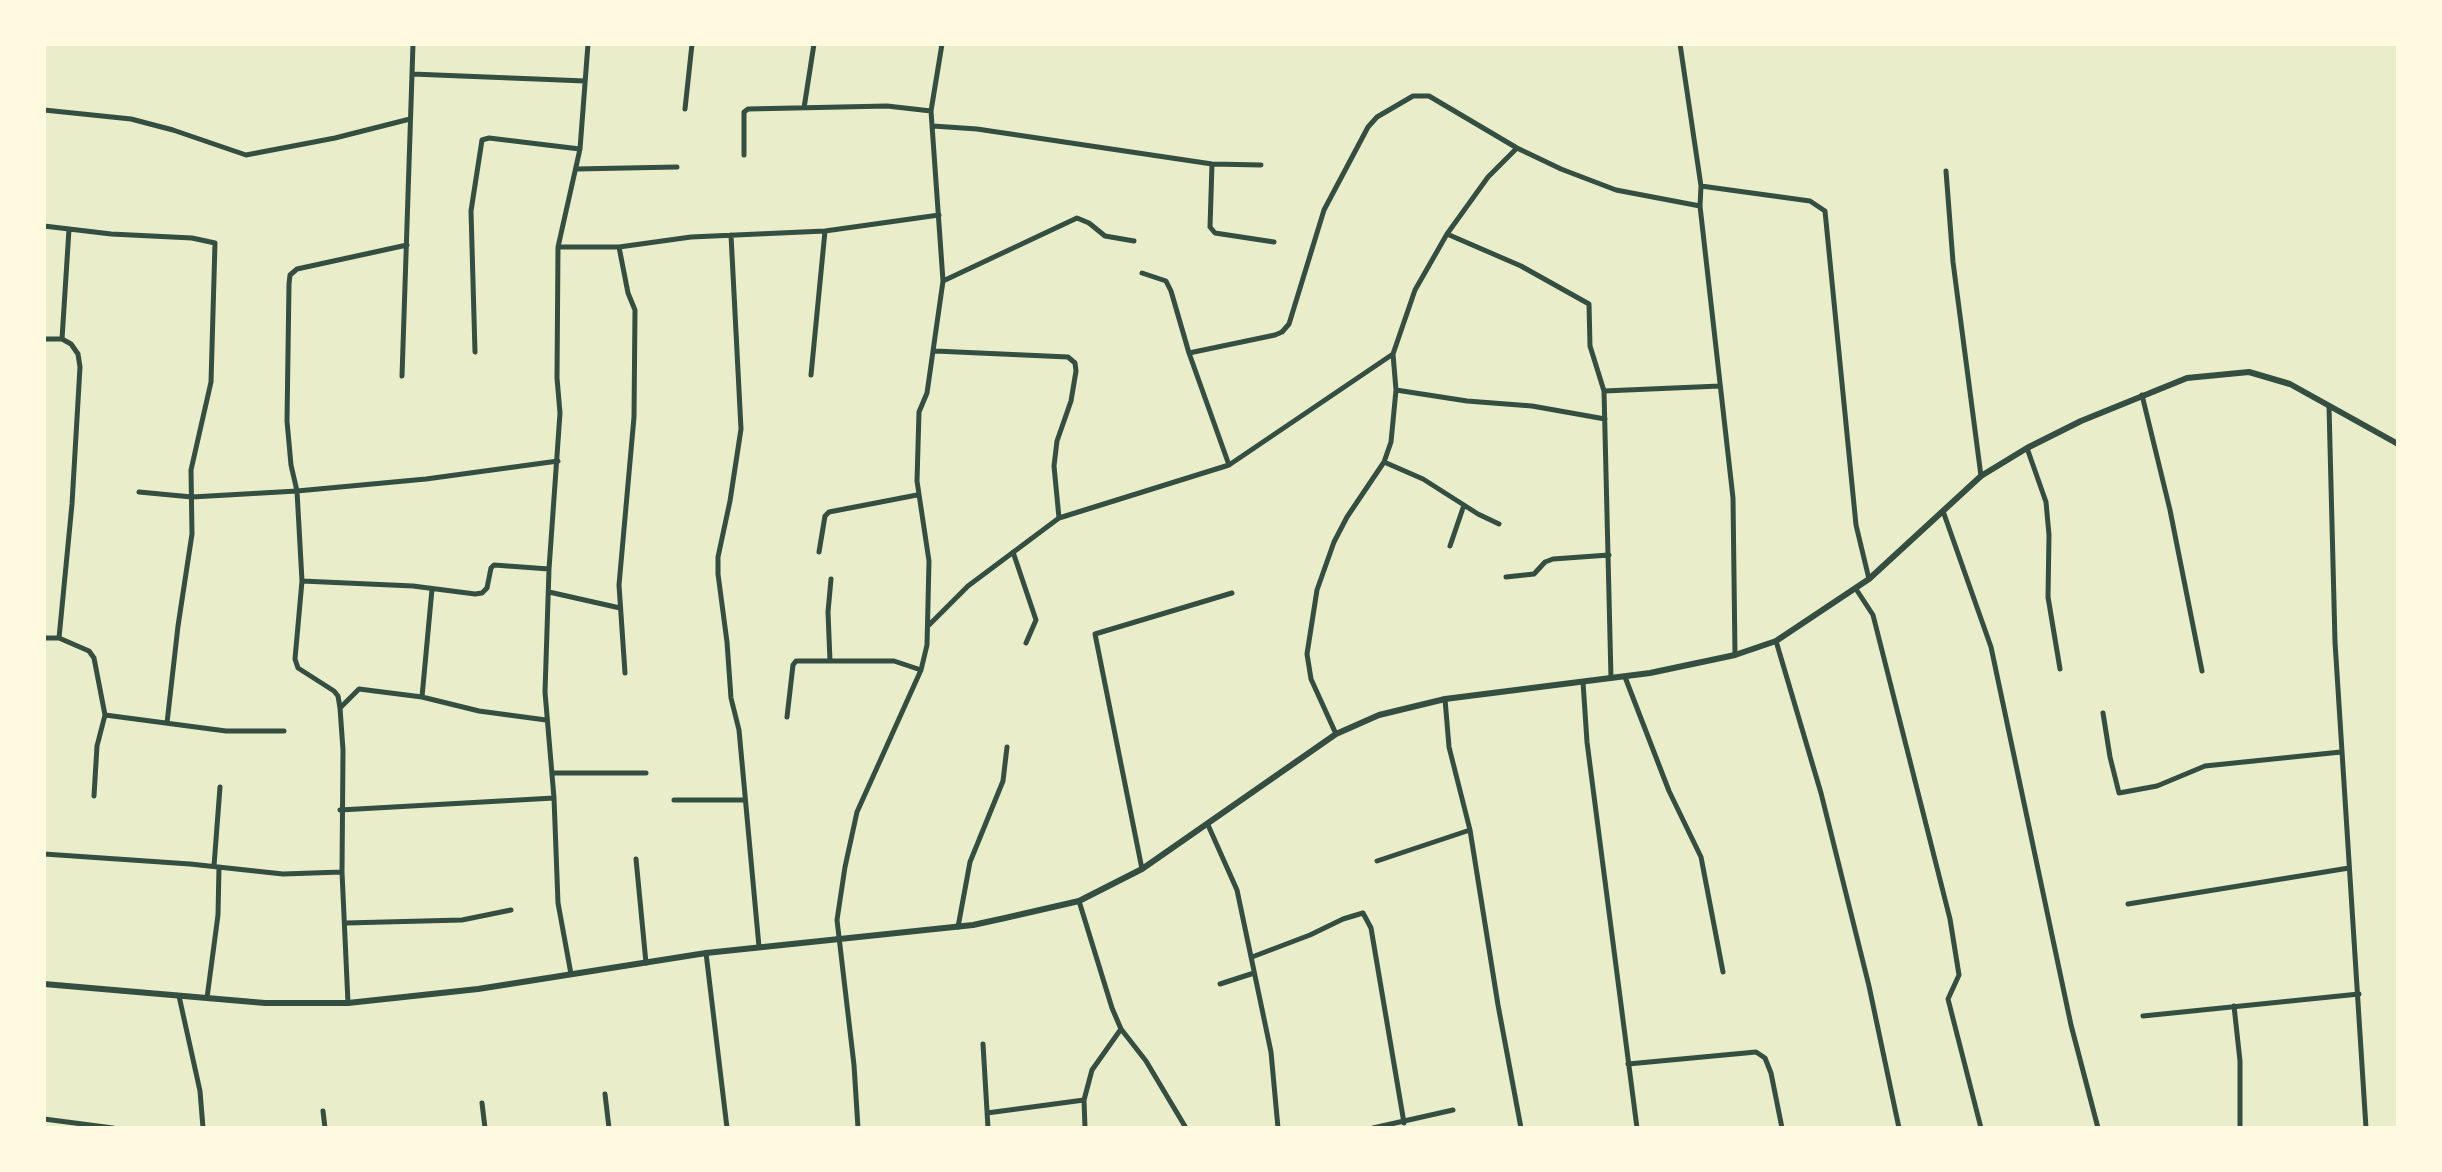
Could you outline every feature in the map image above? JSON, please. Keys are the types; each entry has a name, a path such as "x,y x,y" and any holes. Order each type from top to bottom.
{"street":[{"path":"402,376 413,44"},
{"path":"571,974 558,903 554,798 545,692 549,569 558,461 558,247 580,149 588,44"},
{"path":"685,109 692,44"},
{"path":"804,108 814,44"},
{"path":"858,1128 837,920 857,812 921,670 927,645 929,561 917,495 919,412 927,393 943,281 931,111 942,44"},
{"path":"1680,44 1701,186 1700,206 1733,498 1735,655"},
{"path":"412,74 585,81"},
{"path":"1189,353 1275,335 1289,324 1324,210 1368,127 1377,117 1413,96 1429,96 1517,148 1561,169 1616,190 1700,206"},
{"path":"744,155 745,110 887,106 931,111"},
{"path":"44,110 131,119 246,155 335,138 410,119"},
{"path":"933,126 1005,133 1212,164 1261,165"},
{"path":"475,352 471,211 482,140 489,138 580,149"},
{"path":"1336,734 1316,695 1307,654 1317,590 1334,542 1384,462 1391,442 1396,390 1393,354 1415,290 1447,234 1488,177 1517,148"},
{"path":"1212,164 1210,227 1215,233 1274,242"},
{"path":"576,169 677,167"},
{"path":"1946,171 1953,262 1981,476"},
{"path":"1701,186 1810,201 1825,211 1856,525 1869,579"},
{"path":"558,247 619,247 691,237 825,231 939,215"},
{"path":"943,281 1077,218 1105,236 1134,241"},
{"path":"44,226 125,235 192,238 215,243 211,382 191,470 192,534 167,723"},
{"path":"62,339 69,229"},
{"path":"811,375 825,231"},
{"path":"1447,234 1521,266 1587,301 1590,308 1590,346 1604,391 1611,678"},
{"path":"731,235 741,429 718,557 718,574 731,698 739,730 759,947"},
{"path":"348,1003 340,810 343,750 340,708 334,691 296,664 302,581 297,491 287,421 290,275 297,269 407,245"},
{"path":"619,247 628,293 635,310 634,417 620,554 625,673"},
{"path":"1142,273 1166,281 1229,465"},
{"path":"44,339 62,339 71,344 78,354 80,367 72,504 59,638"},
{"path":"934,351 1068,357 1075,363 1071,401 1057,441 1054,466 1059,518"},
{"path":"929,626 968,586 1059,518 1229,465 1393,354"},
{"path":"44,984 298,1004 348,1003 463,991 706,953 958,927 1079,901 1142,869 1336,734 1379,715 1445,699 1625,677 1735,655 1776,641 1869,579 1981,476 2081,421 2187,378 2249,372 2290,384 2398,444"},
{"path":"1604,391 1720,386"},
{"path":"1396,390 1467,401 1532,406 1605,419"},
{"path":"2142,395 2170,510 2202,671"},
{"path":"2329,406 2335,642 2366,1128"},
{"path":"2027,448 2046,502 2048,597 2060,669"},
{"path":"139,492 192,497 297,491 426,479 558,461"},
{"path":"1384,462 1423,479 1499,524"},
{"path":"819,552 825,516 829,512 917,495"},
{"path":"1450,546 1464,505"},
{"path":"1943,510 1991,647 2071,1025 2098,1128"},
{"path":"1013,552 1035,617 1026,643"},
{"path":"1506,577 1534,574 1545,562 1553,559 1609,555"},
{"path":"302,581 482,593 487,588 494,565 549,569"},
{"path":"830,661 828,612 831,579"},
{"path":"422,697 432,589"},
{"path":"1856,589 1873,615 1950,919 1959,975 1948,999 1981,1128"},
{"path":"549,592 620,608"},
{"path":"1142,869 1095,634 1232,593"},
{"path":"44,638 59,638 89,651 94,658 105,715 97,746 94,796"},
{"path":"1776,641 1821,793 1869,986 1899,1128"},
{"path":"787,717 793,664 797,661 894,661 921,670"},
{"path":"1625,677 1669,791 1701,857 1723,972"},
{"path":"1583,682 1587,742 1637,1128"},
{"path":"340,708 359,689 422,697 479,711 546,720"},
{"path":"1445,699 1449,747 1470,830 1521,1128"},
{"path":"2103,713 2119,793 2157,786 2205,766 2341,752"},
{"path":"105,715 226,731 284,731"},
{"path":"958,927 970,862 1003,781 1007,747"},
{"path":"552,773 646,773"},
{"path":"207,998 218,915 216,866 220,787"},
{"path":"340,810 554,798"},
{"path":"674,800 745,800"},
{"path":"1208,825 1237,890 1271,1052 1278,1128"},
{"path":"1377,861 1470,830"},
{"path":"44,854 283,874 342,872"},
{"path":"636,859 646,963"},
{"path":"2128,904 2349,868"},
{"path":"1079,901 1121,1029 1146,1061 1186,1128"},
{"path":"346,923 462,920 511,910"},
{"path":"1252,957 1363,913 1371,928 1404,1123"},
{"path":"706,953 727,1128"},
{"path":"1220,984 1254,973"},
{"path":"2143,1016 2359,994"},
{"path":"179,996 200,1091 203,1128"},
{"path":"2234,1006 2240,1061 2240,1128"},
{"path":"1085,1128 1084,1100 1092,1070 1121,1029"},
{"path":"983,1044 988,1128"},
{"path":"1628,1064 1756,1052 1765,1058 1771,1073 1782,1128"},
{"path":"605,1094 609,1128"},
{"path":"987,1113 1084,1100"},
{"path":"482,1103 485,1128"},
{"path":"1373,1128 1453,1110"},
{"path":"323,1111 325,1128"},
{"path":"44,1119 113,1128"}]}
